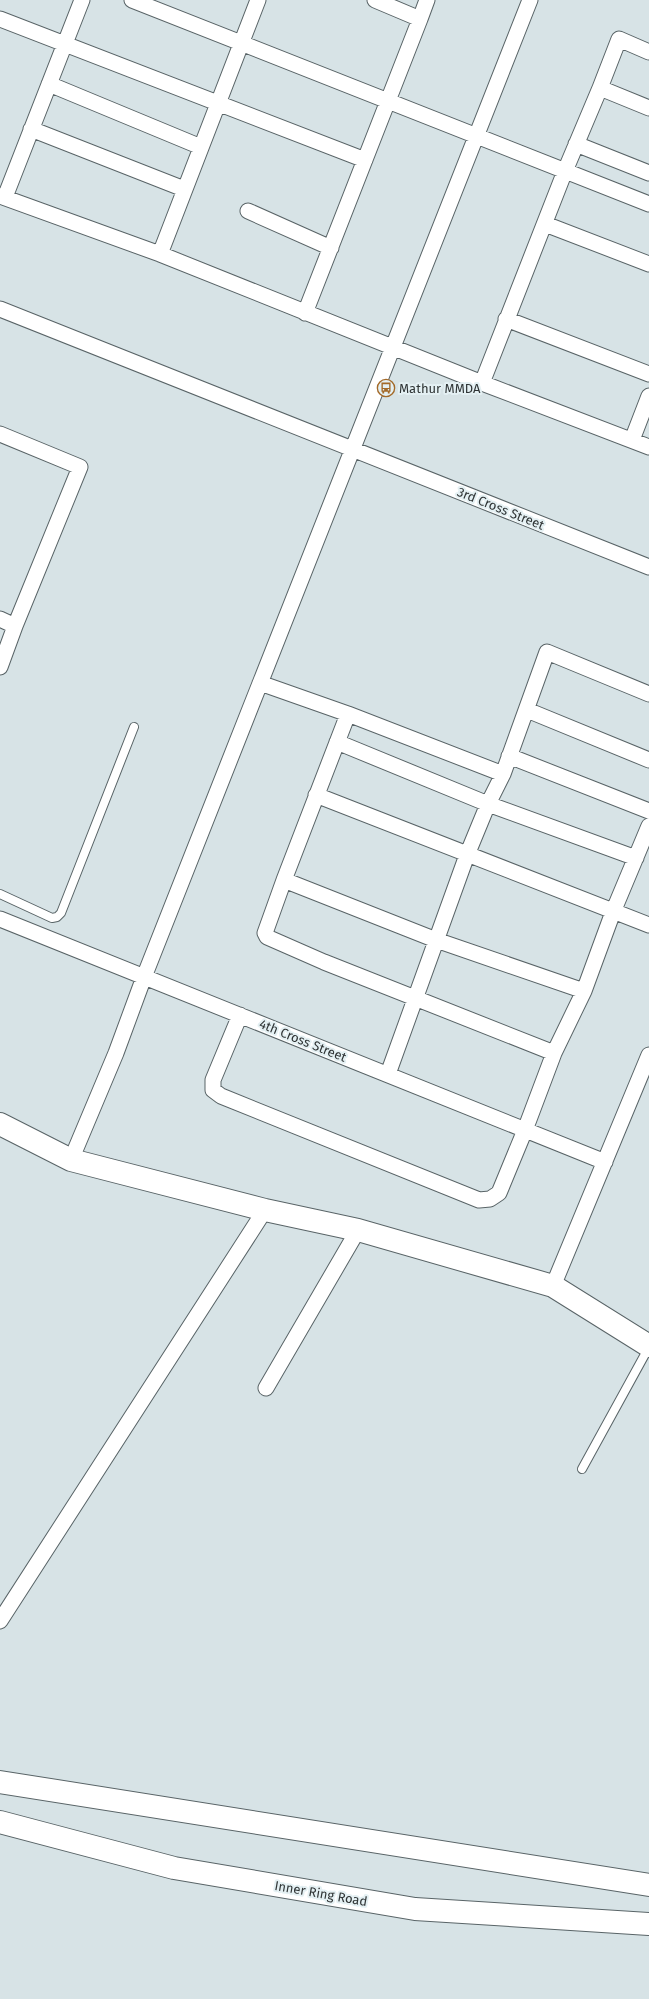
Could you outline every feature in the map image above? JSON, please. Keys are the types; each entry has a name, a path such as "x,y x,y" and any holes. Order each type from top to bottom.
{"main road":[{"path":"0,1124 71,1160 265,1210 358,1230 553,1286 649,1347"},
{"path":"0,1782 649,1885"},
{"name":"Inner Ring Road","path":"0,1822 174,1868 415,1909 649,1924"}],"street":[{"path":"82,0 31,129 2,196 160,254 482,383 649,447"},
{"path":"132,0 649,204"},
{"path":"160,254 258,0"},
{"path":"375,0 420,19"},
{"path":"305,313 427,0"},
{"path":"71,1160 116,1053 144,977 530,0"},
{"path":"0,19 365,160"},
{"path":"482,383 565,171 620,39 649,52"},
{"path":"49,84 200,147"},
{"path":"600,88 649,108"},
{"path":"31,129 184,189"},
{"path":"576,144 649,173"},
{"path":"248,211 331,248"},
{"path":"545,224 649,264"},
{"name":"3rd Cross Street","path":"0,309 649,567"},
{"path":"506,319 649,374"},
{"path":"632,440 649,396"},
{"path":"0,434 80,467 1,661"},
{"path":"0,619 15,626"},
{"path":"388,1074 467,855 488,804 503,774 547,652 649,694"},
{"path":"260,683 348,714 503,774"},
{"path":"526,710 649,760"},
{"path":"348,714 284,880 265,933 267,937 554,1053"},
{"path":"337,742 488,804 636,858"},
{"path":"509,756 649,811"},
{"path":"316,794 467,855 649,925"},
{"path":"240,1015 213,1080 213,1090 221,1096 479,1200 490,1199 499,1193 554,1053 584,991 613,912 649,826"},
{"path":"284,880 436,940 584,991"},
{"name":"4th Cross Street","path":"0,919 605,1162"},
{"path":"553,1286 648,1058"},
{"path":"2,1614 265,1210"},
{"path":"266,1388 358,1230"}],"lane":[{"path":"0,894 52,918 61,913 134,727"},
{"path":"582,1469 649,1347"}],"place":[{"name":"Mathur MMDA","path":"386,388"}]}
